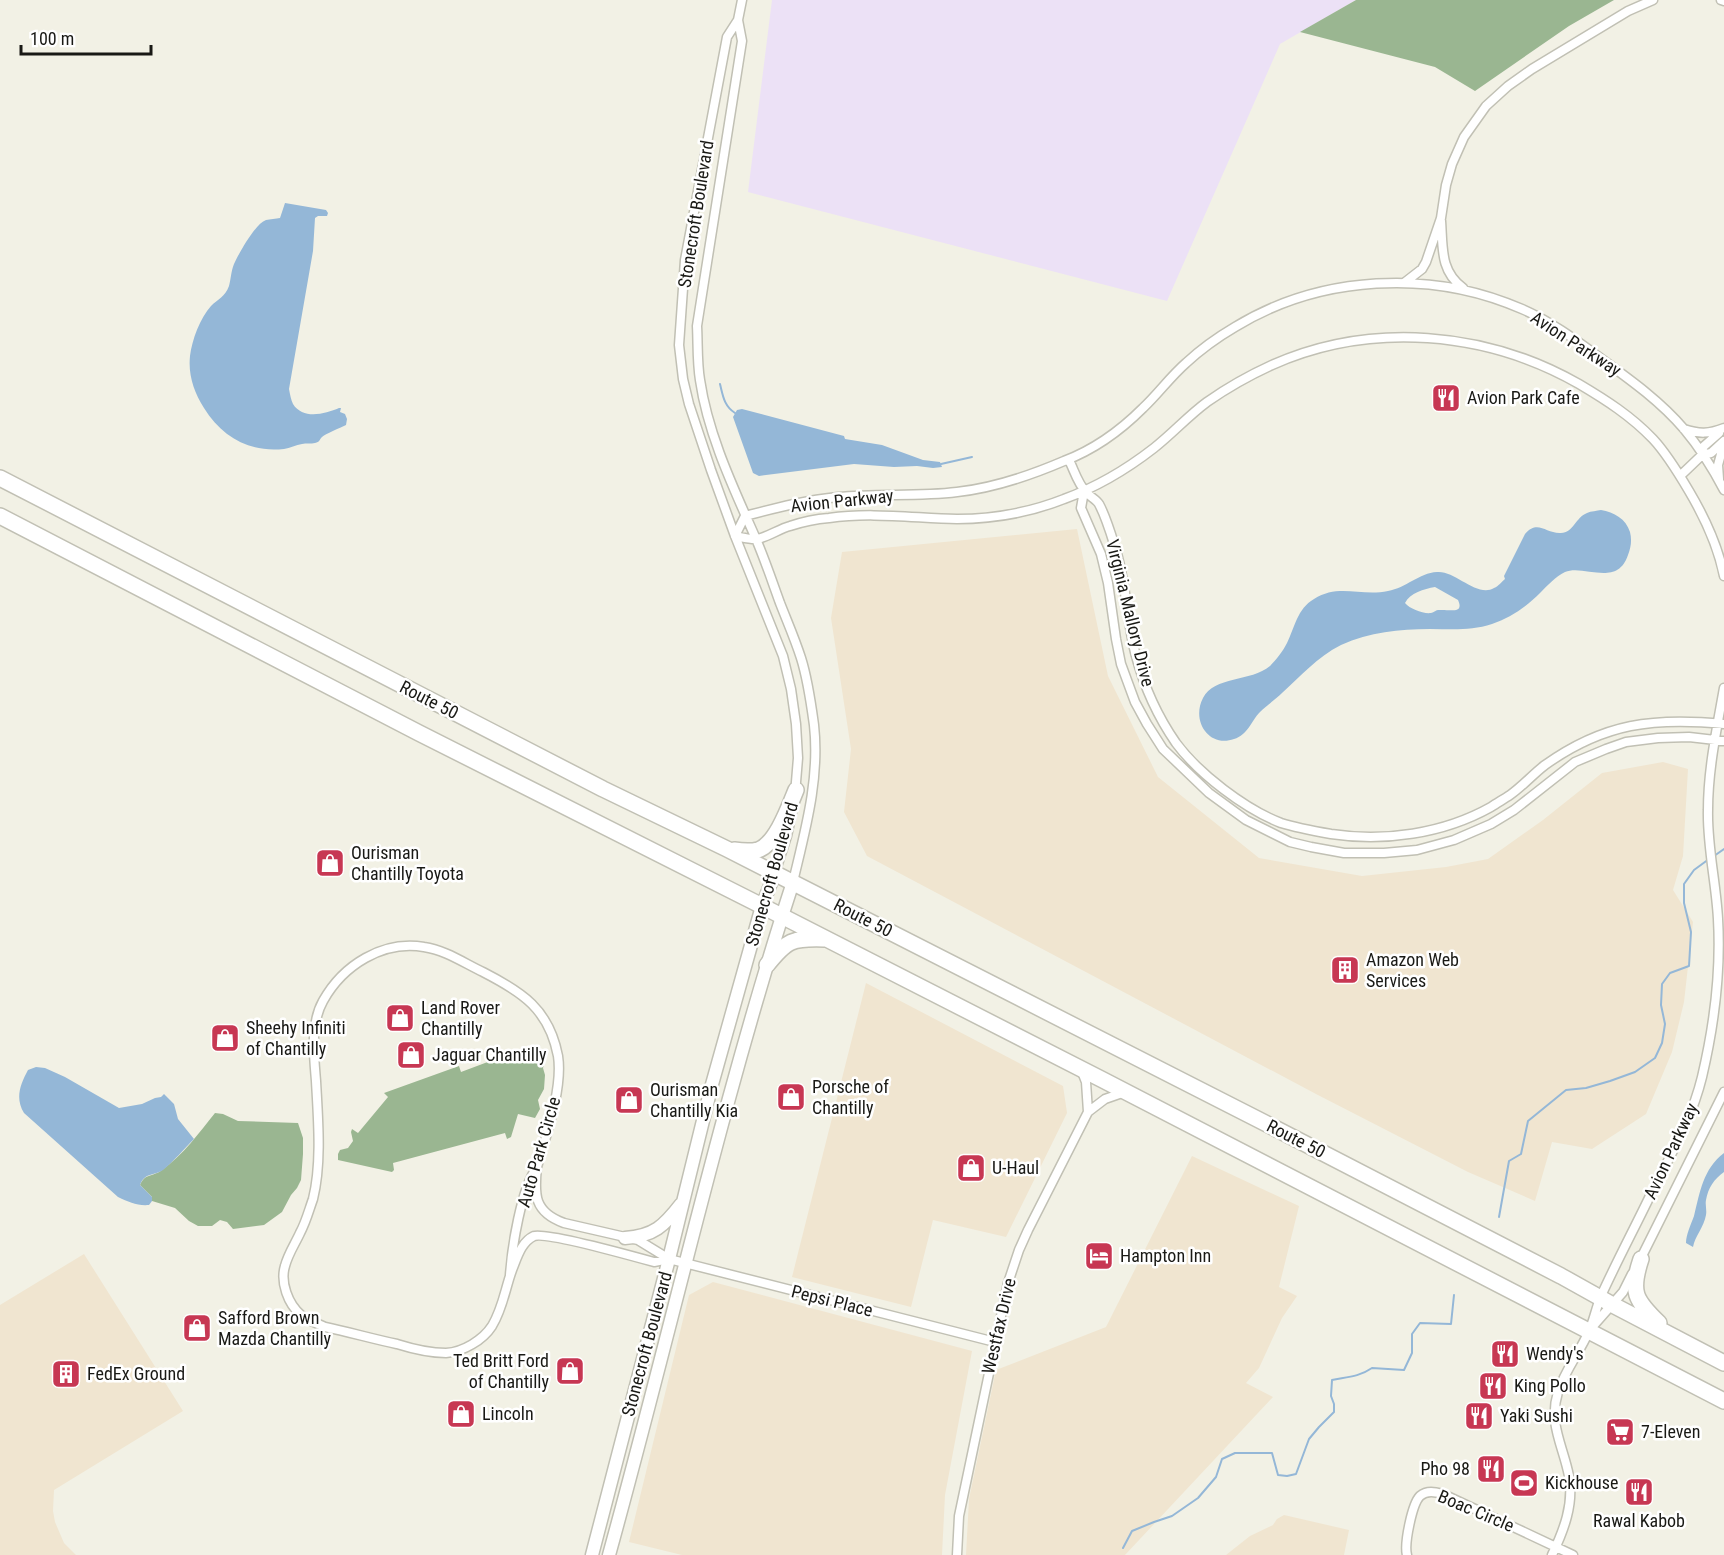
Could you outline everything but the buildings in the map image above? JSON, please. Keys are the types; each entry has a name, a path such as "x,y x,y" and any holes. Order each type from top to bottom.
{"highway":[{"name":"Route 50","path":"0,478 603,789 793,882 1307,1145 1562,1276 1724,1363"},
{"name":"Route 50","path":"0,516 419,733 1126,1091 1724,1401"},
{"path":"727,849 758,850 769,842 783,819 795,790"},
{"path":"767,965 781,947 794,940 827,940"},
{"path":"1641,1259 1634,1287 1640,1303 1672,1336"}],"main road":[{"name":"Stonecroft Boulevard","path":"592,1555 711,1088 762,906 775,873"},
{"name":"Stonecroft Boulevard","path":"609,1555 710,1167 793,882"},
{"path":"625,1238 644,1235 659,1229 684,1201"}],"street":[{"name":"Stonecroft Boulevard","path":"742,0 738,20 727,37 685,260 679,345 689,404 735,536 783,656 791,689 798,758 790,825 775,873"},
{"path":"1403,283 1422,269 1426,262 1441,218 1446,185 1457,151 1476,119 1496,96 1541,64 1628,11 1653,0"},
{"name":"Stonecroft Boulevard","path":"738,20 742,41 697,326 700,381 722,460 756,539 801,659 808,686 814,727 813,790 793,882"},
{"path":"1441,218 1447,272 1466,291"},
{"name":"Avion Parkway","path":"745,516 803,501 872,494 926,495 957,492 988,487 1029,476 1087,451 1127,423 1187,362 1252,317 1276,306 1316,293 1358,285 1403,283 1435,285 1466,291 1504,302 1546,321 1640,387 1663,407 1684,429 1722,486"},
{"name":"Avion Parkway","path":"756,539 788,526 831,517 867,515 958,519 1006,514 1052,503 1084,491 1129,466 1208,402 1251,375 1275,364 1323,348 1373,338 1398,337 1474,343 1514,354 1545,366 1624,412 1654,441 1680,476 1703,514 1716,546 1724,576"},
{"path":"1684,429 1698,433 1711,433 1724,428"},
{"path":"1702,455 1703,447 1724,428"},
{"path":"1680,476 1702,455 1711,453 1724,442"},
{"path":"1722,486 1718,465 1724,442"},
{"name":"Virginia Mallory Drive","path":"1069,460 1084,491 1099,503 1116,549 1123,576 1136,655 1143,678 1159,714 1177,744 1209,777 1252,809 1281,822 1324,833 1361,837 1409,834 1428,830 1481,812 1508,796 1560,755 1595,737 1620,728 1650,722 1721,723"},
{"name":"Virginia Mallory Drive","path":"1084,491 1081,508 1101,554 1121,664 1135,702 1147,724 1163,749 1209,793 1246,820 1290,842 1344,853 1418,850 1454,840 1491,824 1514,810 1575,762 1606,749 1626,742 1658,738 1689,737 1719,741"},
{"path":"745,516 735,536 756,539"},
{"name":"Avion Parkway","path":"1589,1331 1607,1301 1654,1187 1681,1138 1702,1076 1713,1016 1718,966 1718,917 1707,809 1709,783 1719,741 1724,687"},
{"name":"Auto Park Circle","path":"510,1275 512,1249 530,1177 537,1167 555,1099 559,1066 552,1036 544,1019 522,994 460,960 426,947 411,945 394,947 362,959 348,968 334,982 319,1008 316,1023 314,1047 318,1140 316,1178 309,1210 284,1267 283,1277 288,1297 301,1315 326,1327 429,1352 448,1353 469,1346 487,1332 501,1309 510,1275 520,1250 534,1236 560,1238 654,1262 669,1259"},
{"path":"1081,1069 1086,1082 1088,1112"},
{"path":"1088,1112 1105,1099 1126,1091"},
{"name":"Avion Parkway","path":"1589,1331 1607,1301 1623,1292 1724,1092"},
{"name":"Westfax Drive","path":"957,1555 959,1516 1008,1283 1019,1250 1088,1112"},
{"path":"537,1167 536,1197 542,1210 552,1219 638,1240 669,1259"},
{"name":"Pepsi Place","path":"669,1259 995,1342"},
{"path":"1573,1555 1554,1551 1567,1519 1570,1492 1569,1477 1554,1419 1555,1405 1562,1382 1589,1331"},
{"name":"Boac Circle","path":"1407,1555 1406,1544 1415,1504 1422,1495 1432,1492 1443,1494 1554,1551"}],"shaded area":[{"path":"772,0 1356,0 1280,44 1167,301 748,192"},
{"name":"Amazon Web Services","path":"1077,529 1108,676 1158,777 1259,858 1362,876 1446,867 1488,859 1543,820 1602,773 1663,762 1688,769 1683,856 1673,890 1693,922 1684,1002 1672,1052 1646,1114 1592,1149 1552,1142 1535,1201 1468,1172 1316,1094 867,856 844,812 851,749 831,618 842,552"},
{"path":"866,983 1063,1086 1067,1113 1006,1237 933,1220 911,1307 792,1277"},
{"path":"1192,1156 1299,1206 1279,1287 1297,1296 1282,1318 1259,1368 1246,1383 1273,1397 1125,1555 966,1555 969,1499 996,1370 1106,1327"},
{"path":"84,1254 183,1411 54,1490 55,1522 64,1543 76,1555 0,1555 0,1305"},
{"path":"713,1282 972,1351 945,1495 942,1555 682,1555 629,1542 689,1295"},
{"path":"1284,1515 1349,1530 1344,1555 1226,1555 1250,1536 1273,1525"}],"green space":[{"path":"1356,0 1614,0 1569,26 1475,91 1435,67 1300,32"},
{"path":"535,1052 544,1054 545,1062 544,1089 538,1100 540,1109 535,1118 518,1114 511,1137 507,1139 505,1133 393,1163 392,1172 338,1160 340,1150 348,1148 353,1141 352,1129 358,1133 388,1097 384,1093 459,1066 461,1072 509,1054 530,1057"},
{"path":"215,1113 238,1121 298,1123 303,1138 301,1180 282,1212 264,1225 233,1229 227,1222 220,1220 212,1226 198,1226 175,1208 152,1201 152,1197 140,1185 144,1179 159,1172 177,1158"}],"water":[{"path":"285,203 326,210 328,213 327,216 315,218 313,251 289,389 291,399 297,409 302,412 321,414 341,408 340,412 345,414 347,419 346,425 324,436 317,443 272,450 238,441 228,435 211,418 195,390 191,377 190,356 200,323 211,306 227,290 233,267 243,246 262,223 266,220 280,218"},
{"path":"742,409 844,436 845,439 882,445 923,460 940,462 942,467 854,464 759,476 753,473 733,417 737,410"},
{"path":"1601,510 1619,517 1626,523 1630,532 1631,544 1628,555 1623,565 1616,570 1608,573 1573,570 1565,572 1518,612 1499,622 1477,628 1396,631 1374,634 1341,645 1317,661 1260,712 1239,737 1225,741 1217,740 1205,731 1199,715 1203,698 1208,691 1224,682 1253,675 1270,666 1285,646 1300,613 1314,599 1323,594 1341,591 1369,593 1388,591 1424,575 1437,572 1451,575 1473,587 1487,590 1496,587 1505,579 1504,576 1525,534 1530,530 1538,527 1556,533 1565,532 1572,528 1583,515","holes":["1435,587 1458,600 1460,605 1457,609 1438,610 1431,613 1417,611 1405,603 1414,594"]},
{"path":"36,1067 45,1068 65,1077 119,1108 142,1104 164,1094 174,1104 178,1119 194,1139 163,1170 147,1176 142,1181 140,1185 152,1197 149,1205 129,1202 118,1197 24,1113 19,1097 21,1086 28,1070"},
{"path":"1724,1153 1724,1172 1714,1181 1708,1192 1705,1219 1693,1247 1686,1243 1686,1240 1701,1190 1711,1166"}],"waterway":[{"path":"720,384 726,404 735,413"},
{"path":"941,464 972,457"},
{"path":"1714,856 1724,849"},
{"path":"1499,1217 1509,1161 1521,1154 1528,1121 1566,1090 1586,1088 1610,1081 1635,1072 1655,1058 1662,1043 1665,1024 1661,1005 1662,984 1670,973 1689,966 1691,932 1684,903 1684,884 1694,870 1709,859"},
{"path":"1123,1548 1132,1531 1172,1516 1198,1498 1216,1477 1222,1459 1235,1453 1272,1453 1278,1475 1296,1474 1309,1439 1334,1412 1331,1396 1332,1380 1358,1375 1372,1368 1404,1370 1412,1353 1412,1334 1420,1323 1451,1324 1454,1295"}],"place":[{"name":"Avion Park Cafe","path":"1446,398"},
{"name":"Ourisman Chantilly Toyota","path":"330,863"},
{"name":"Amazon Web Services","path":"1345,970"},
{"name":"Land Rover Chantilly","path":"400,1018"},
{"name":"Sheehy Infiniti of Chantilly","path":"225,1038"},
{"name":"Jaguar Chantilly","path":"411,1055"},
{"name":"Porsche of Chantilly","path":"791,1097"},
{"name":"Ourisman Chantilly Kia","path":"629,1100"},
{"name":"U-Haul","path":"971,1168"},
{"name":"Hampton Inn","path":"1099,1256"},
{"name":"Safford Brown Mazda Chantilly","path":"197,1328"},
{"name":"Wendy's","path":"1505,1354"},
{"name":"Ted Britt Ford of Chantilly","path":"570,1371"},
{"name":"FedEx Ground","path":"66,1374"},
{"name":"King Pollo","path":"1493,1386"},
{"name":"Lincoln","path":"461,1414"},
{"name":"Yaki Sushi","path":"1479,1416"},
{"name":"7-Eleven","path":"1620,1432"},
{"name":"Pho 98","path":"1491,1469"},
{"name":"Kickhouse","path":"1524,1483"},
{"name":"Rawal Kabob","path":"1639,1492"}]}
